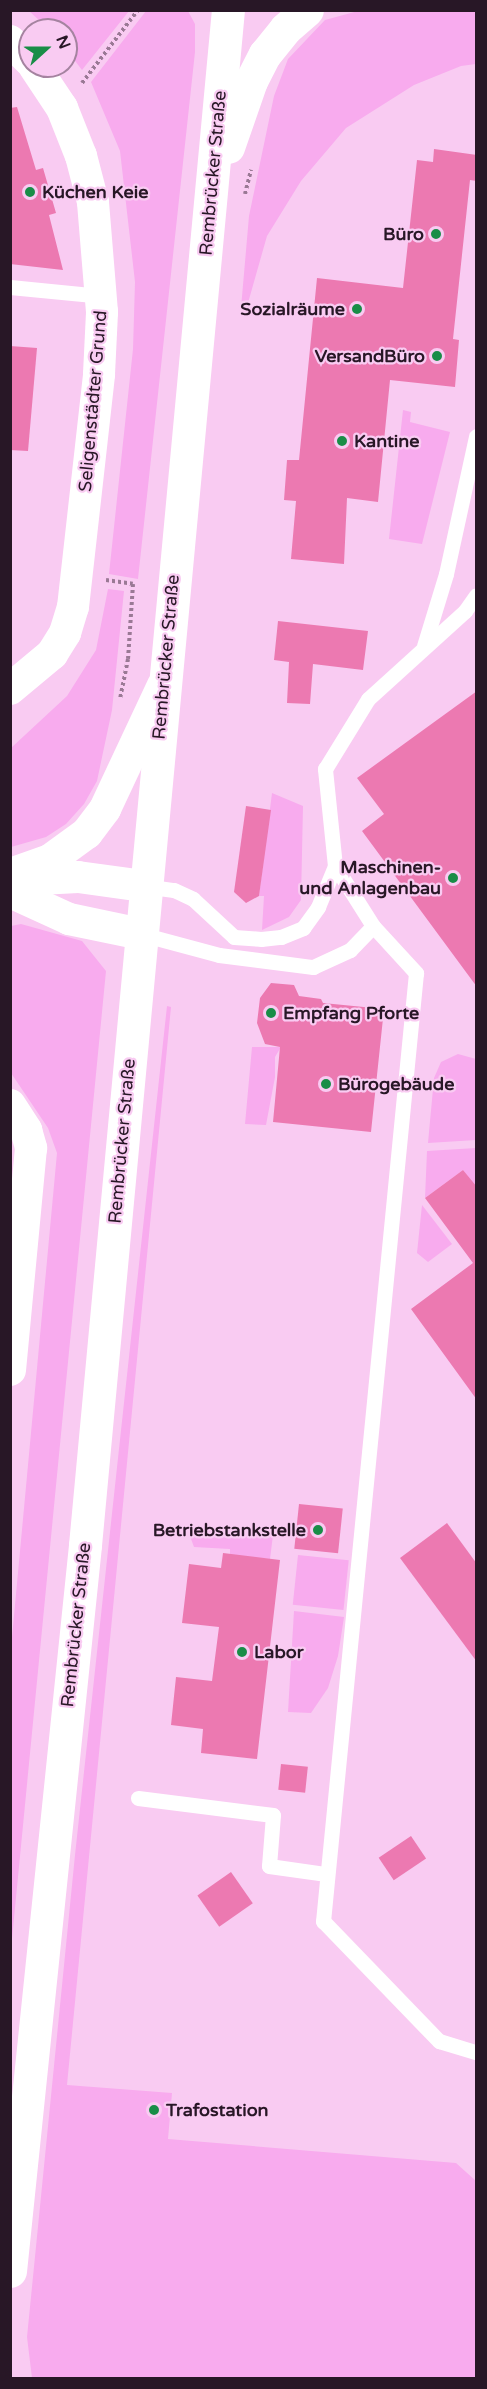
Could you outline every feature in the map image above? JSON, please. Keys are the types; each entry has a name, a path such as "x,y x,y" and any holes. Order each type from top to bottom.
{"main road":[{"name":"Rembrücker Straße","path":"10,2271 85,1545 144,886 228,10"},
{"path":"210,212 251,81 285,28 307,10"}],"street":[{"name":"Seligenstädter Grund","path":"10,689 52,654 65,633 76,576 99,374 100,296 93,202 81,156 62,108 41,78"},
{"path":"10,874 50,860 87,832 105,809 163,684"},
{"path":"10,881 78,877 144,886"},
{"path":"10,892 69,919 141,934"},
{"path":"10,1105 26,1130 31,1148 10,1370"}],"lane":[{"path":"10,287 100,296"},
{"path":"429,641 477,436"},
{"path":"476,596 465,611 429,641 368,699 325,770 335,866 373,926 416,973 323,1921 439,2041 477,2052"},
{"path":"144,886 174,890 193,899 234,937 261,939 281,937 303,928 318,907 335,866"},
{"path":"141,934 219,954 313,967 350,950 373,926"},
{"path":"138,1798 273,1815 269,1866 326,1874"}],"path":[{"path":"62,108 138,10"},
{"path":"76,576 133,584 128,658 119,705"}],"shaded area":[{"path":"29,11 129,11 82,70 78,65 78,18 37,18"},
{"path":"146,11 188,11 195,24 195,52 138,579 109,574 133,349 135,282 120,151 91,82"},
{"path":"358,11 476,11 476,64 461,66 414,85 346,128 301,181 267,236 246,310 241,308 249,216 274,96 288,59 325,20"},
{"path":"403,410 411,412 410,422 450,432 422,544 389,539"},
{"path":"108,589 124,591 112,710 97,781 84,804 66,824 46,837 11,847 11,748 67,696 96,650"},
{"path":"272,793 303,806 301,900 289,917 262,930 264,896 259,896"},
{"path":"21,924 82,941 106,971 11,1949 11,1648 57,1153 48,1128 11,1073 11,926"},
{"path":"167,1006 171,1007 67,2085 172,2093 168,2139 456,2163 476,2181 476,2378 32,2378 27,2337 75,1855"},
{"path":"252,1047 281,1047 275,1057 275,1077 266,1125 245,1124"},
{"path":"458,1054 476,1059 476,1140 428,1143 434,1078 441,1062"},
{"path":"476,1148 476,1187 463,1170 425,1198 427,1151"},
{"path":"422,1205 452,1244 428,1262 417,1253"},
{"path":"187,1528 273,1535 270,1559 230,1555 230,1549 194,1547"},
{"path":"298,1555 349,1560 343,1610 293,1605"},
{"path":"294,1611 344,1617 338,1656 328,1688 311,1713 288,1712"}],"building":[{"name":"Küchen Keie","path":"17,107 36,170 43,168 56,213 49,215 63,270 10,264 10,108"},
{"path":"434,149 477,155 477,181 470,180 453,339 459,340 455,387 390,380 378,502 347,498 344,564 291,559 296,501 284,500 287,460 299,460 317,278 403,288 417,160 433,162"},
{"path":"10,346 37,348 28,451 10,450"},
{"path":"278,621 368,631 363,670 313,664 310,704 287,703 289,662 274,660"},
{"path":"477,691 477,987 362,831 384,814 357,778"},
{"path":"246,806 271,810 259,896 246,903 234,892"},
{"name":"Bürogebäude","path":"271,983 294,985 299,996 321,999 323,1003 384,1009 371,1132 273,1122 280,1047 265,1044 257,1023 260,998"},
{"path":"463,1170 477,1187 477,1400 411,1309 473,1263 425,1198"},
{"path":"299,1504 343,1509 338,1553 294,1549"},
{"path":"447,1523 477,1564 477,1662 400,1558"},
{"name":"Labor","path":"223,1553 280,1560 257,1759 201,1753 203,1729 171,1725 176,1677 212,1681 219,1627 182,1623 189,1564 221,1568"},
{"path":"281,1764 308,1767 305,1793 278,1790"},
{"path":"411,1836 426,1858 394,1880 379,1858"},
{"path":"231,1872 253,1903 219,1927 197,1896"}],"place":[{"name":"Küchen Keie","path":"30,192"},
{"name":"Büro","path":"436,234"},
{"name":"Sozialräume","path":"357,309"},
{"name":"VersandBüro","path":"437,356"},
{"name":"Kantine","path":"342,441"},
{"name":"Maschinen- und Anlagenbau","path":"453,878"},
{"name":"Empfang Pforte","path":"271,1013"},
{"name":"Bürogebäude","path":"326,1084"},
{"name":"Betriebstankstelle","path":"318,1530"},
{"name":"Labor","path":"242,1652"},
{"name":"Trafostation","path":"154,2110"}]}
